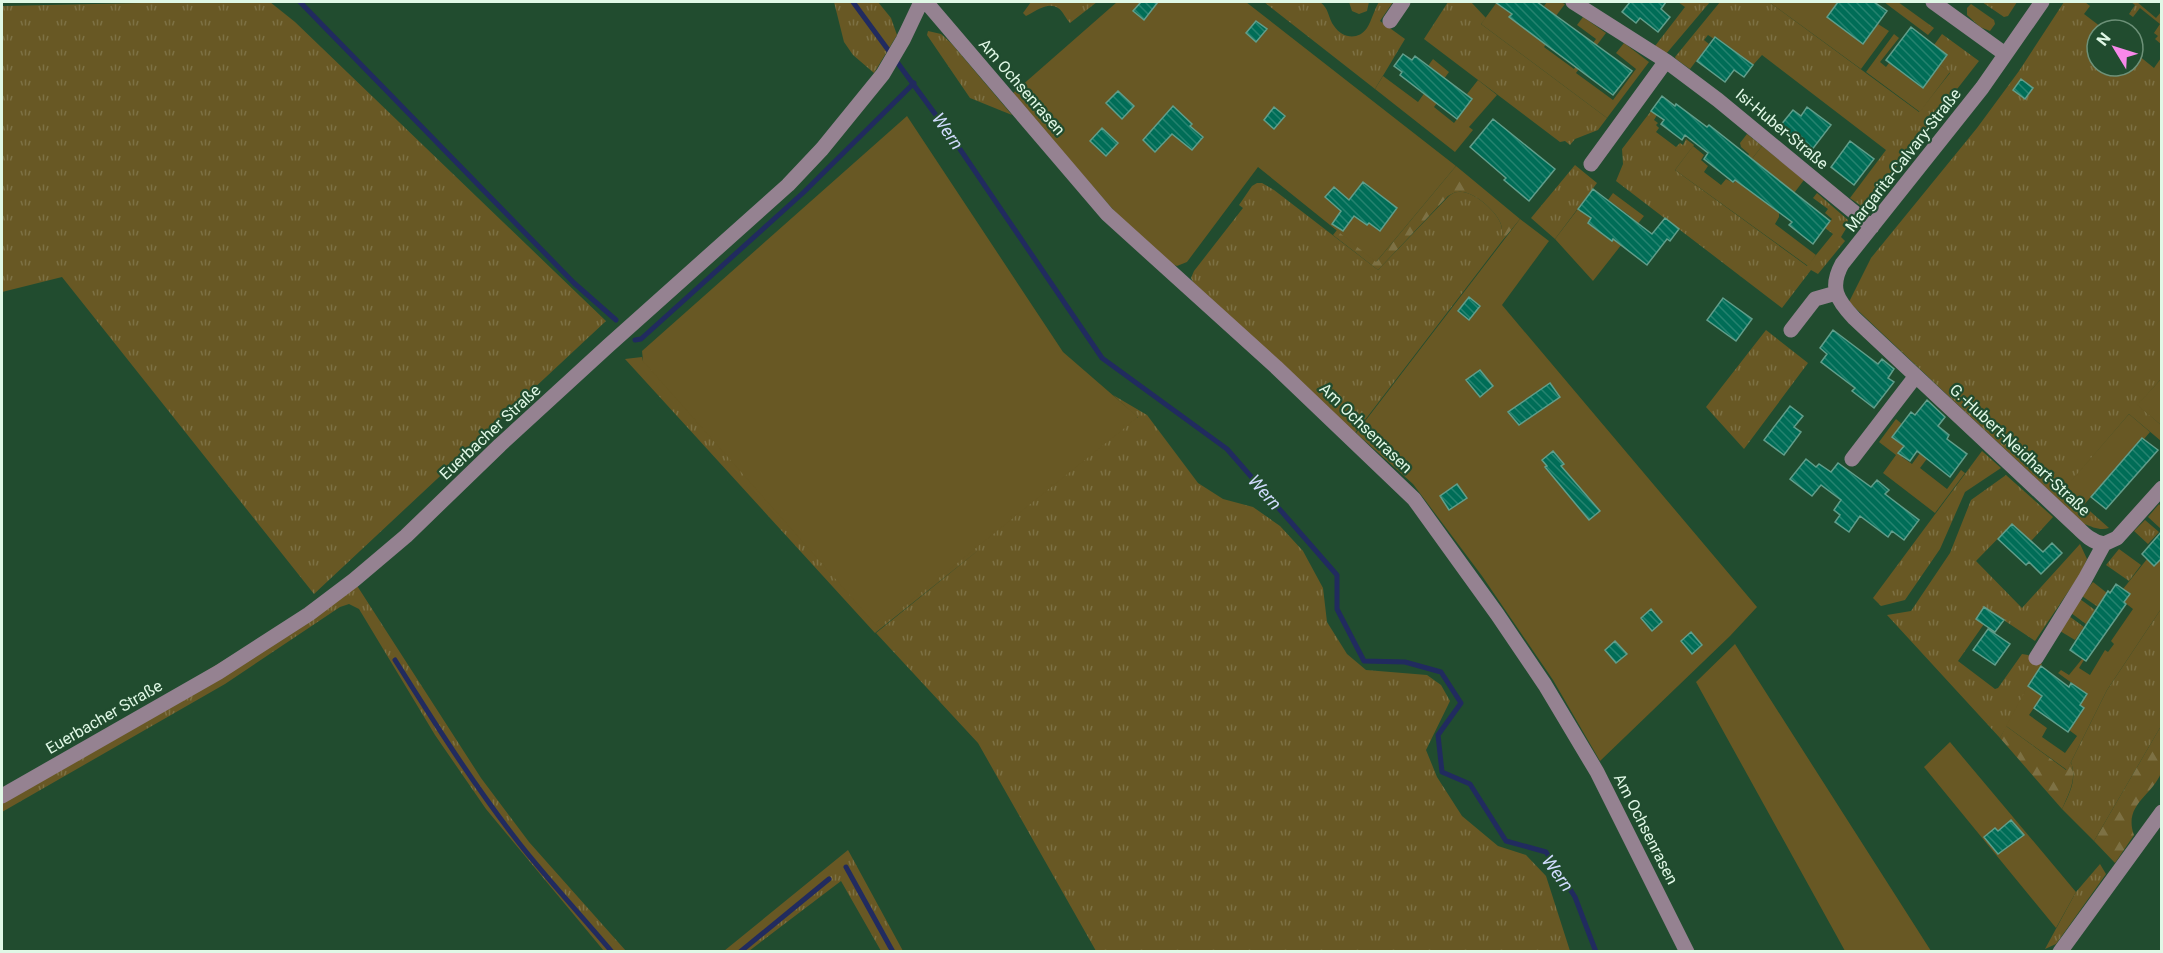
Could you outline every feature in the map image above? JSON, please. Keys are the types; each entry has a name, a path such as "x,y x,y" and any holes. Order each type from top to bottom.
{"street":[{"name":"Euerbacher Straße","path":"2,796 219,672 309,614 406,536 591,361 788,185 822,149 883,74 903,40 921,2"},
{"name":"Am Ochsenrasen","path":"926,2 1107,214 1233,327 1414,499 1545,685 1597,772 1687,951"},
{"path":"1390,21 1403,2"},
{"name":"Isi-Huber-Straße","path":"1573,2 1666,61 1718,100 1872,227"},
{"path":"1933,2 2005,54"},
{"name":"Margarita-Calvary-Straße","path":"1836,293 1837,274 1842,264 1982,88 2042,2"},
{"path":"1591,164 1666,61"},
{"path":"1791,330 1815,299 1836,293"},
{"name":"G.-Hubert-Neidhart-Straße","path":"1836,293 1849,312 1915,377 2090,539 2104,544"},
{"path":"1852,459 1915,377"},
{"path":"2036,658 2104,544 2117,538 2162,488"},
{"path":"2060,951 2162,812"}],"green space":[{"path":"270,2 295,22 606,321 314,594 62,277 2,292 2,6"},
{"path":"834,2 878,2 891,18 897,35 874,73 853,55 844,42"},
{"path":"1031,2 1097,2 1070,23 1054,6 1041,8 1026,16 1023,13"},
{"path":"1117,2 1246,2 1456,166 1376,262 1258,167 1187,262 1177,266 1172,264 1117,214 1012,94"},
{"path":"1264,2 1320,2 1337,30 1346,35 1355,36 1367,28 1379,2 1393,2 1380,21 1405,39 1375,89"},
{"path":"1349,2 1369,2 1367,11 1359,14 1352,11"},
{"path":"1448,2 1471,2 1486,18 1481,24 1607,118 1598,130 1575,139 1570,145 1565,141 1560,142 1424,39"},
{"path":"1497,2 1501,2 1499,5 1512,14 1510,17 1531,33 1549,10 1544,6 1547,2 1565,4 1543,33 1550,39 1544,47 1574,69 1596,39 1577,25 1583,17 1606,33 1576,73 1613,100 1636,69 1616,53 1624,43 1649,62 1607,118 1481,24"},
{"path":"1678,2 1710,2 1666,54 1655,46 1685,7"},
{"path":"1720,2 1769,2 1919,112 1950,73 1940,65 1947,55 1934,45 1942,34 1979,61 1864,208 1850,198 1886,150 1762,55 1753,65 1716,37 1714,39 1708,35 1704,40 1709,44 1690,69 1676,59 1675,57"},
{"path":"1769,2 1838,2 1827,17 1863,43 1878,24 1889,31 1861,69"},
{"path":"1884,2 1898,2 1934,28 1928,35"},
{"path":"1982,2 2017,2 2008,16 2004,17"},
{"path":"2064,2 2085,2 2090,6 2084,14 2089,18 2085,18 2085,78 2145,78 2145,61 2154,68 2161,58 2161,379 2138,405 2161,425 2161,441 2129,414 2065,489 2109,528 2096,528 2084,524 1849,302 1871,258 1977,128 2019,71"},
{"path":"2131,2 2137,2 2156,18 2161,12 2161,44 2155,39 2158,36 2154,33 2160,24 2140,8 2133,17 2129,14 2135,5"},
{"path":"1971,4 1994,20 1995,24 1990,31 1980,27 1967,15 1967,8"},
{"path":"928,31 941,34 951,43 1012,115 970,98 927,35"},
{"path":"1894,34 1899,38 1880,62 1886,67 1889,63 1922,88 1940,65 1950,72 1920,112 1866,72"},
{"path":"1433,59 1449,72 1430,98 1437,103 1434,107 1454,123 1472,99 1467,94 1478,80 1497,95 1469,127 1473,130 1455,152 1375,89 1383,76 1418,102 1438,74 1428,66"},
{"path":"1651,111 1657,115 1654,120 1658,123 1656,125 1659,128 1656,132 1676,147 1680,143 1683,145 1686,139 1694,145 1675,170 1807,266 1833,234 1825,228 1832,219 1825,213 1828,209 1813,198 1817,193 1848,220 1841,237 1845,241 1818,274 1811,270 1782,308 1616,181 1623,164 1622,149"},
{"path":"907,116 1063,352 1138,417 878,627 643,361 642,351"},
{"path":"1747,134 1762,146 1751,160 1740,143"},
{"path":"1693,146 1704,155 1701,160 1708,166 1704,172 1721,185 1726,179 1734,183 1738,177 1772,207 1787,187 1751,160 1762,146 1804,180 1779,213 1775,224 1816,255 1808,266 1675,170"},
{"path":"1575,165 1597,183 1555,239 1531,218"},
{"path":"1456,166 1520,219 1502,241 1501,224 1497,217 1482,201 1464,192 1455,192 1448,196 1378,270 1333,235 1337,230 1377,261"},
{"path":"1262,183 1274,190 1378,270 1454,193 1464,192 1476,197 1493,212 1501,224 1502,241 1355,433 1191,278 1243,208 1239,205 1252,186"},
{"path":"1613,193 1644,216 1593,281 1555,239 1578,209 1591,218 1588,223 1612,240 1630,216 1608,200"},
{"path":"1520,219 1549,241 1502,305 1757,607 1600,761 1553,680 1482,576 1413,484 1356,433"},
{"path":"1766,330 1808,363 1744,449 1706,407"},
{"path":"642,357 643,361 1138,418 1113,395 1147,415 1198,483 1223,499 1253,507 1280,526 1303,551 1323,588 1327,622 1347,654 1366,670 1427,675 1441,685 1450,701 1426,750 1437,777 1462,816 1498,846 1526,855 1546,876 1570,951 1096,951 978,743 876,633 986,544 875,633 625,359"},
{"path":"2161,379 2161,425 2137,405"},
{"path":"2129,414 2150,432 2139,445 2137,443 2083,506 2064,489"},
{"path":"1896,419 1902,424 1892,437 1908,449 1902,457 1912,464 1939,427 1935,448 1920,468 1947,489 1961,470 1965,473 1935,513 1883,473 1896,455 1879,442"},
{"path":"1982,451 2001,468 1965,492 1940,549 1905,600 1881,606 1873,598"},
{"path":"2006,475 2053,517 2031,541 2012,524 1976,561 2022,608 2080,544 2087,559 2080,574 2035,641 1984,607 1976,619 1984,624 1958,661 1995,689 2022,654 2042,664 2000,738 1887,615 1911,611 1950,553 1971,500"},
{"path":"2159,504 2161,507 2161,529 2148,517"},
{"path":"2145,520 2159,532 2148,544 2134,531"},
{"path":"2119,549 2141,565 2129,581 2106,565"},
{"path":"2147,559 2161,559 2161,609 2107,690 2067,770 2006,726 2028,686 2042,696 2029,715 2047,728 2042,737 2065,753 2077,736 2069,730 2084,708 2080,705 2087,694 2058,673 2061,670 2069,675 2082,659 2084,660 2079,668 2090,675 2105,650 2108,652 2114,644 2111,641 2133,609 2124,602 2130,594 2123,589"},
{"path":"354,581 481,778 529,842 626,951 604,951 486,809 435,735 359,609 349,604 340,607 225,684 2,812 2,796"},
{"path":"2093,582 2107,593 2098,607 2082,596"},
{"path":"2080,599 2095,610 2086,624 2071,613"},
{"path":"2161,609 2161,726 2094,841 2062,809 2073,780 2071,762 2107,690"},
{"path":"2069,616 2084,627 2075,640 2060,631"},
{"path":"1735,644 1931,951 1845,951 1696,682"},
{"path":"2006,726 2066,770 2071,762 2073,780 2062,809 2000,738"},
{"path":"2161,726 2161,773 2135,808 2132,816 2134,835 2115,863 2094,841"},
{"path":"1950,742 2076,892 2056,928 1924,767"},
{"path":"848,850 903,951 881,951 841,881 749,951 724,951"},
{"path":"2100,864 2106,874 2056,944 2045,949 2076,892"}],"building":[{"path":"1141,2 1158,2 1144,20 1133,11"},
{"path":"1495,2 1537,2 1632,71 1613,95 1509,17 1512,14"},
{"path":"1630,2 1666,2 1661,9 1670,17 1658,32 1640,18 1636,23 1622,12"},
{"path":"1838,2 1874,2 1887,11 1863,44 1827,17"},
{"path":"1256,21 1267,29 1256,42 1246,33"},
{"path":"1911,27 1947,55 1923,88 1886,60"},
{"path":"1715,37 1753,65 1744,77 1734,70 1725,82 1697,61"},
{"path":"1403,54 1412,60 1415,56 1472,99 1457,119 1400,75 1402,72 1394,66"},
{"path":"2021,79 2033,88 2025,99 2013,90"},
{"path":"1118,91 1134,106 1122,119 1106,103"},
{"path":"1662,96 1707,127 1709,125 1830,221 1813,244 1789,225 1792,222 1735,180 1733,182 1704,159 1708,153 1685,135 1682,140 1661,124 1664,120 1651,111"},
{"path":"1173,106 1203,137 1192,150 1172,134 1155,152 1143,140"},
{"path":"1274,107 1285,116 1274,129 1264,120"},
{"path":"1807,107 1831,125 1811,151 1780,126 1793,110 1801,116"},
{"path":"1493,119 1555,169 1529,201 1470,147"},
{"path":"1102,128 1118,143 1106,156 1090,141"},
{"path":"1850,141 1874,159 1854,185 1831,167"},
{"path":"1363,182 1397,208 1380,231 1354,216 1343,231 1332,224 1341,211 1325,197 1334,187 1349,200"},
{"path":"1593,189 1652,234 1665,218 1679,229 1670,241 1667,239 1647,265 1588,223 1591,218 1578,209"},
{"path":"1469,297 1480,306 1469,320 1458,311"},
{"path":"1723,298 1752,319 1736,341 1707,320"},
{"path":"1833,330 1878,364 1882,359 1894,369 1888,378 1894,382 1874,408 1852,391 1855,388 1821,362 1827,354 1820,348"},
{"path":"1480,370 1493,386 1480,397 1466,380"},
{"path":"1550,383 1560,397 1519,425 1508,412"},
{"path":"1927,400 1945,417 1938,426 1949,435 1947,439 1967,454 1950,477 1917,451 1910,461 1898,453 1904,446 1892,437 1911,412 1915,415"},
{"path":"1790,406 1803,416 1794,427 1801,432 1784,455 1764,440"},
{"path":"2142,438 2158,450 2106,509 2091,497"},
{"path":"1553,451 1564,464 1561,466 1600,511 1589,520 1545,467 1547,466 1542,460"},
{"path":"1806,459 1816,467 1819,464 1831,472 1838,463 1871,487 1877,480 1889,490 1885,494 1919,520 1904,540 1892,531 1888,537 1860,516 1849,532 1835,522 1840,515 1834,510 1841,500 1821,485 1812,496 1790,479"},
{"path":"1457,484 1467,498 1449,510 1440,496"},
{"path":"2012,524 2043,552 2052,543 2062,553 2041,574 2029,562 2026,565 1998,539"},
{"path":"2162,531 2162,558 2154,566 2142,554"},
{"path":"2116,584 2130,594 2124,602 2126,604 2086,661 2070,650 2108,591 2110,593"},
{"path":"1984,607 2004,620 1995,632 1976,619"},
{"path":"1651,609 1662,622 1652,631 1641,618"},
{"path":"1988,629 2010,644 1995,665 1973,650"},
{"path":"1691,632 1702,645 1692,654 1681,641"},
{"path":"1615,641 1627,654 1616,663 1605,650"},
{"path":"2041,666 2069,687 2071,683 2087,694 2080,705 2084,708 2068,732 2034,708 2042,696 2028,686"},
{"path":"2011,820 2024,835 1998,854 1984,837 1995,828 1998,831"}],"waterway":[{"path":"300,2 574,283 616,320"},
{"name":"Wern","path":"853,2 949,133 1102,358 1227,449 1337,575 1337,609 1364,661 1405,662 1441,672 1461,703 1438,735 1442,772 1470,784 1506,841 1546,852 1575,897 1596,952"},
{"path":"635,340 641,339 804,192 914,83"},
{"path":"395,660 454,753 502,821 612,952"},
{"path":"846,867 893,952"},
{"path":"740,952 829,879"}]}
